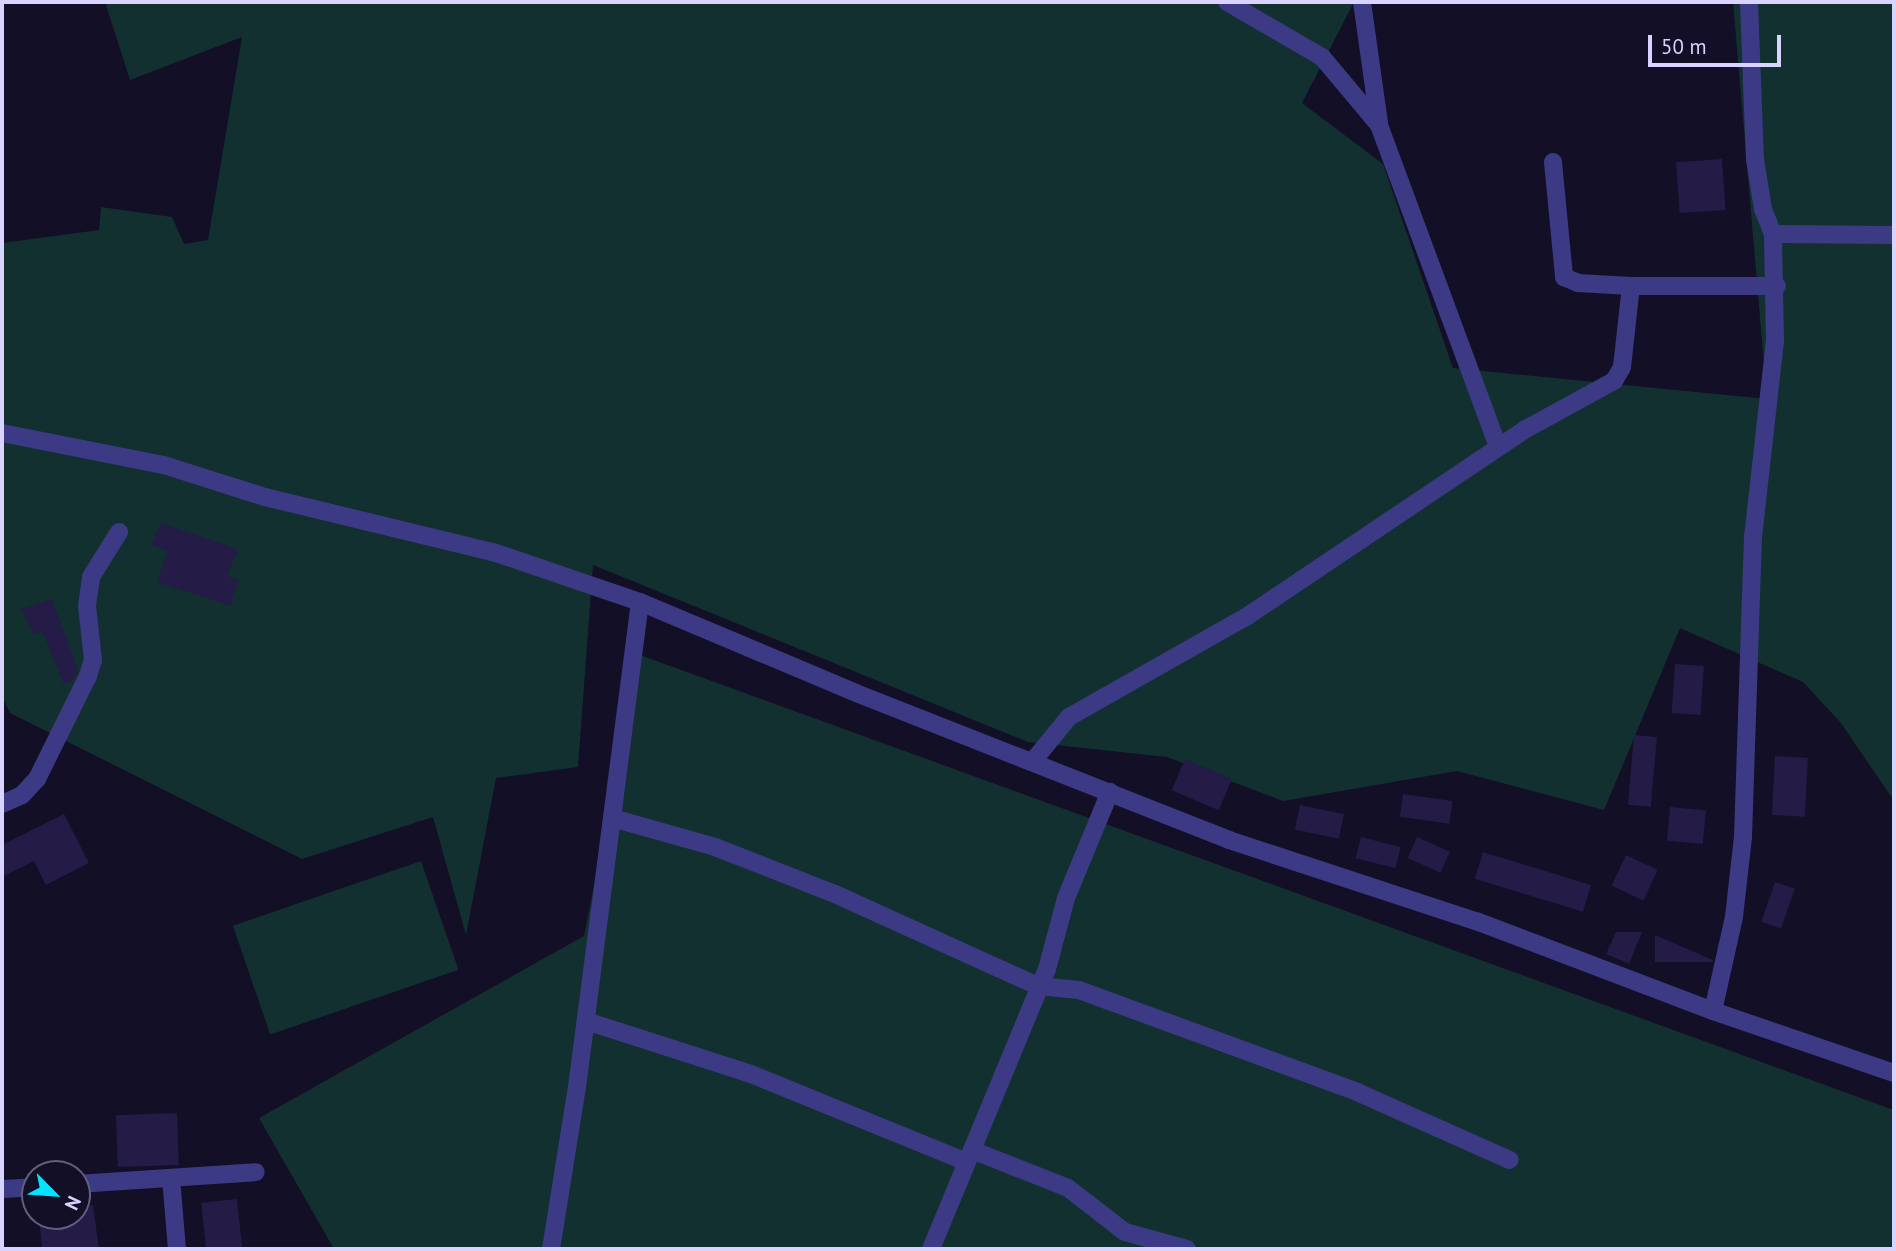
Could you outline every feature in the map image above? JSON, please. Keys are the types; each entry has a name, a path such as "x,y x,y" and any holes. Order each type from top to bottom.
{"street":[{"path":"1227,2 1322,57 1379,125"},
{"path":"1362,2 1379,125 1498,447"},
{"path":"1713,1011 1734,917 1743,837 1753,537 1777,286 1773,234 1763,209 1755,159 1749,2"},
{"path":"1553,162 1564,277 1578,283 1631,286 1777,286"},
{"path":"1773,234 1894,235"},
{"path":"1033,761 1069,717 1316,574 1498,447 1614,381 1622,367 1631,286"},
{"path":"2,433 164,465 265,497 493,552 640,602 856,693 1229,840 1476,920 1713,1011 1894,1073"},
{"path":"2,804 22,795 37,779 88,676 93,660 87,606 91,577 119,532"},
{"path":"551,1249 586,1021 640,602"},
{"path":"930,1249 1038,986 1084,848 1110,792"},
{"path":"612,818 727,852 835,894 1038,986 1079,989 1357,1091 1510,1160"},
{"path":"586,1021 751,1074 970,1156 1068,1188 1125,1233 1187,1249"},
{"path":"91,1183 256,1172"},
{"path":"171,1178 177,1249"},
{"path":"2,1189 21,1188"}],"green space":[{"path":"105,2 1354,2 1302,103 1383,164 1453,368 1767,399 1733,2 1894,2 1894,801 1841,723 1803,682 1680,628 1604,810 1457,771 1283,801 1167,757 1028,742 593,565 578,767 496,778 466,935 433,817 302,859 10,713 2,696 2,243 99,230 101,207 172,217 184,244 208,240 242,37 130,80"},
{"path":"640,655 1894,1110 1894,1249 334,1249 259,1118 584,936"},
{"path":"421,861 458,970 270,1035 233,926"}],"building":[{"path":"1722,159 1726,210 1680,213 1676,162"},
{"path":"161,523 238,549 227,576 239,580 230,606 157,582 168,551 151,545"},
{"path":"52,599 78,671 73,680 64,684 42,631 34,634 21,609"},
{"path":"1675,664 1704,666 1701,715 1672,713"},
{"path":"1634,735 1657,737 1651,807 1628,805"},
{"path":"1775,756 1808,758 1805,817 1772,815"},
{"path":"1185,759 1232,779 1219,810 1172,790"},
{"path":"1403,794 1453,801 1449,824 1400,817"},
{"path":"1300,805 1344,814 1339,839 1295,829"},
{"path":"1670,807 1706,810 1703,844 1667,841"},
{"path":"64,814 89,863 46,885 34,861 2,877 2,845"},
{"path":"1361,837 1401,847 1395,868 1356,858"},
{"path":"1417,837 1450,852 1441,873 1408,858"},
{"path":"1483,852 1591,885 1583,912 1475,879"},
{"path":"1626,855 1658,870 1643,901 1612,886"},
{"path":"1775,882 1795,889 1781,929 1761,922"},
{"path":"1616,932 1642,932 1629,964 1606,954"},
{"path":"1655,935 1713,960 1655,962"},
{"path":"177,1113 179,1165 118,1167 116,1115"},
{"path":"237,1199 242,1249 206,1249 201,1203"},
{"path":"91,1205 99,1249 42,1249 40,1230 91,1230"}]}
